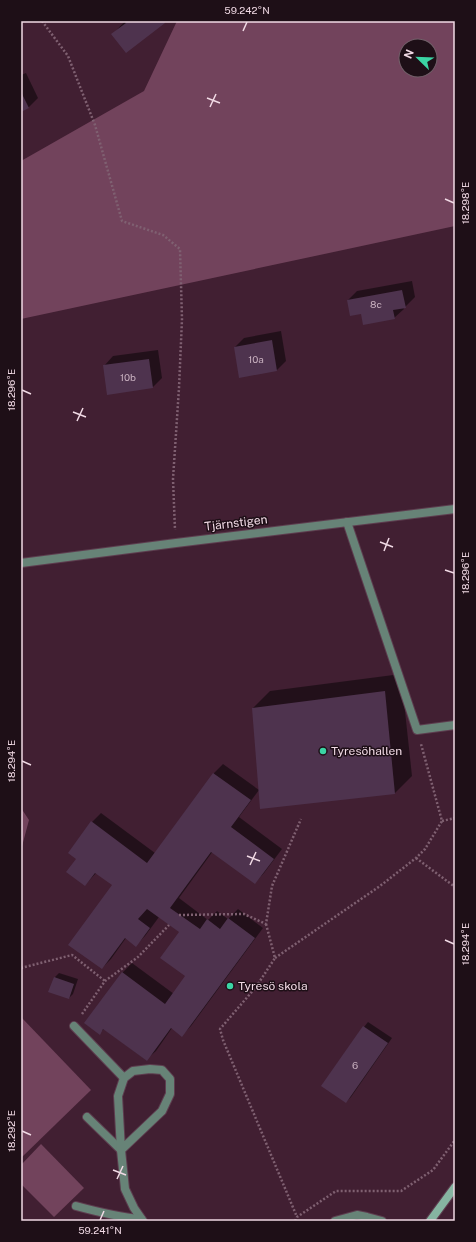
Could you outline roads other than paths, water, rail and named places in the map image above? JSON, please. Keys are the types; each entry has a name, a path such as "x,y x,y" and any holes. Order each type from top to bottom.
{"main road":[{"path":"430,1221 455,1187"}],"street":[{"name":"Tjärnstigen","path":"21,563 176,542 455,509"},
{"path":"347,522 417,730 455,725"},
{"path":"74,1026 124,1078"},
{"path":"121,1150 162,1111 170,1094 170,1079 162,1070 150,1069 133,1071 124,1078 118,1096 121,1150 125,1189 134,1208 142,1220"},
{"path":"87,1117 121,1150"},
{"path":"76,1206 122,1217 142,1220"},
{"path":"335,1221 357,1215 367,1216 382,1221"}],"place":[{"name":"Tyresöhallen","path":"323,751"},
{"name":"Tyresö skola","path":"230,986"}]}
